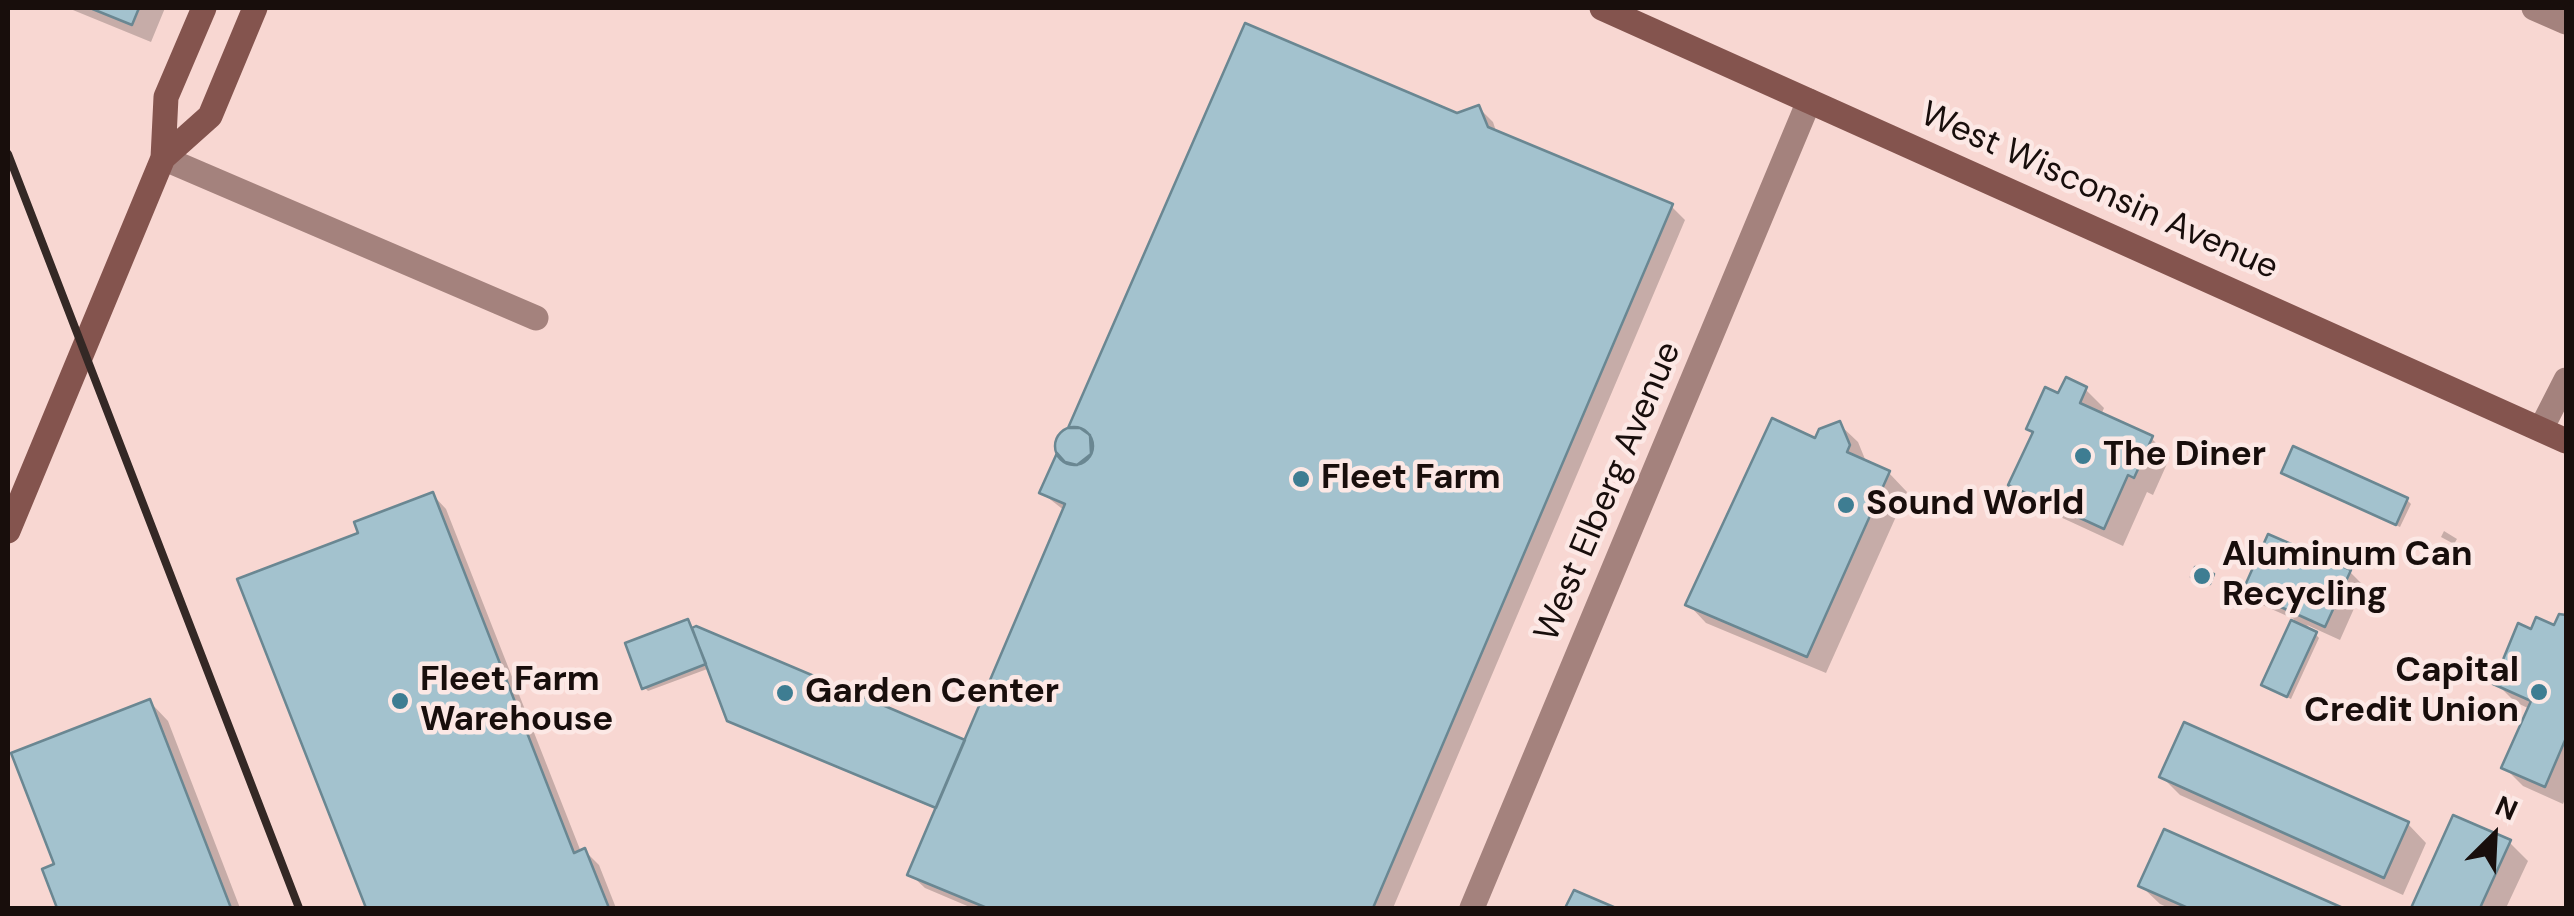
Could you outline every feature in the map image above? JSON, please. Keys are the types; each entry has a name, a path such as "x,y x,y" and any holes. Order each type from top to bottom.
{"main road":[{"path":"8,530 16,499 163,158 166,97 204,8"},
{"path":"163,158 210,116 255,8"},
{"name":"West Wisconsin Avenue","path":"1602,8 2566,441"}],"street":[{"path":"2534,8 2566,22"},
{"name":"West Elberg Avenue","path":"1472,908 1809,101"},
{"path":"163,158 536,318"},
{"path":"2541,430 2566,380"}],"building":[{"path":"90,8 139,8 132,25"},
{"name":"Fleet Farm","path":"1245,23 1457,113 1479,105 1488,127 1673,204 1373,908 987,908 907,875 1065,504 1039,493 1057,453 1065,462 1077,465 1091,454 1090,435 1080,428 1068,428"},
{"name":"The Diner","path":"2066,377 2087,387 2080,403 2153,436 2134,478 2128,475 2104,529 2008,485 2033,432 2026,429 2045,387 2058,393"},
{"path":"1772,418 1815,438 1819,429 1840,421 1850,445 1847,452 1890,471 1807,657 1685,605"},
{"path":"1074,427 1087,433 1093,446 1087,459 1074,465 1061,459 1055,446 1061,433"},
{"path":"2293,446 2408,498 2396,525 2281,473"},
{"name":"Fleet Farm Warehouse","path":"433,492 574,853 585,848 609,908 366,908 237,579 358,533 354,522"},
{"path":"2268,534 2351,570 2325,627 2243,590"},
{"name":"Aluminum Can Recycling","path":"2195,567 2214,574 2210,584 2191,577"},
{"name":"Capital Credit Union","path":"2559,614 2566,615 2566,738 2545,787 2501,768 2531,701 2493,684 2518,623 2531,629 2536,617 2554,625"},
{"path":"688,619 706,664 642,689 625,643"},
{"path":"2291,620 2317,632 2287,697 2261,685"},
{"name":"Garden Center","path":"696,626 965,740 936,808 727,721 692,628"},
{"path":"150,699 231,908 57,908 42,869 54,864 11,753"},
{"path":"2184,722 2409,822 2384,878 2159,777"},
{"path":"2453,815 2511,840 2480,908 2411,908"},
{"path":"2164,829 2343,908 2188,908 2138,886"},
{"path":"1574,890 1616,908 1565,908"}],"railway":[{"path":"8,154 299,908"}],"place":[{"name":"The Diner","path":"2083,456"},
{"name":"Fleet Farm","path":"1301,479"},
{"name":"Sound World","path":"1846,505"},
{"name":"Aluminum Can Recycling","path":"2202,576"},
{"name":"Capital Credit Union","path":"2539,692"},
{"name":"Garden Center","path":"785,693"},
{"name":"Fleet Farm Warehouse","path":"400,701"}]}
